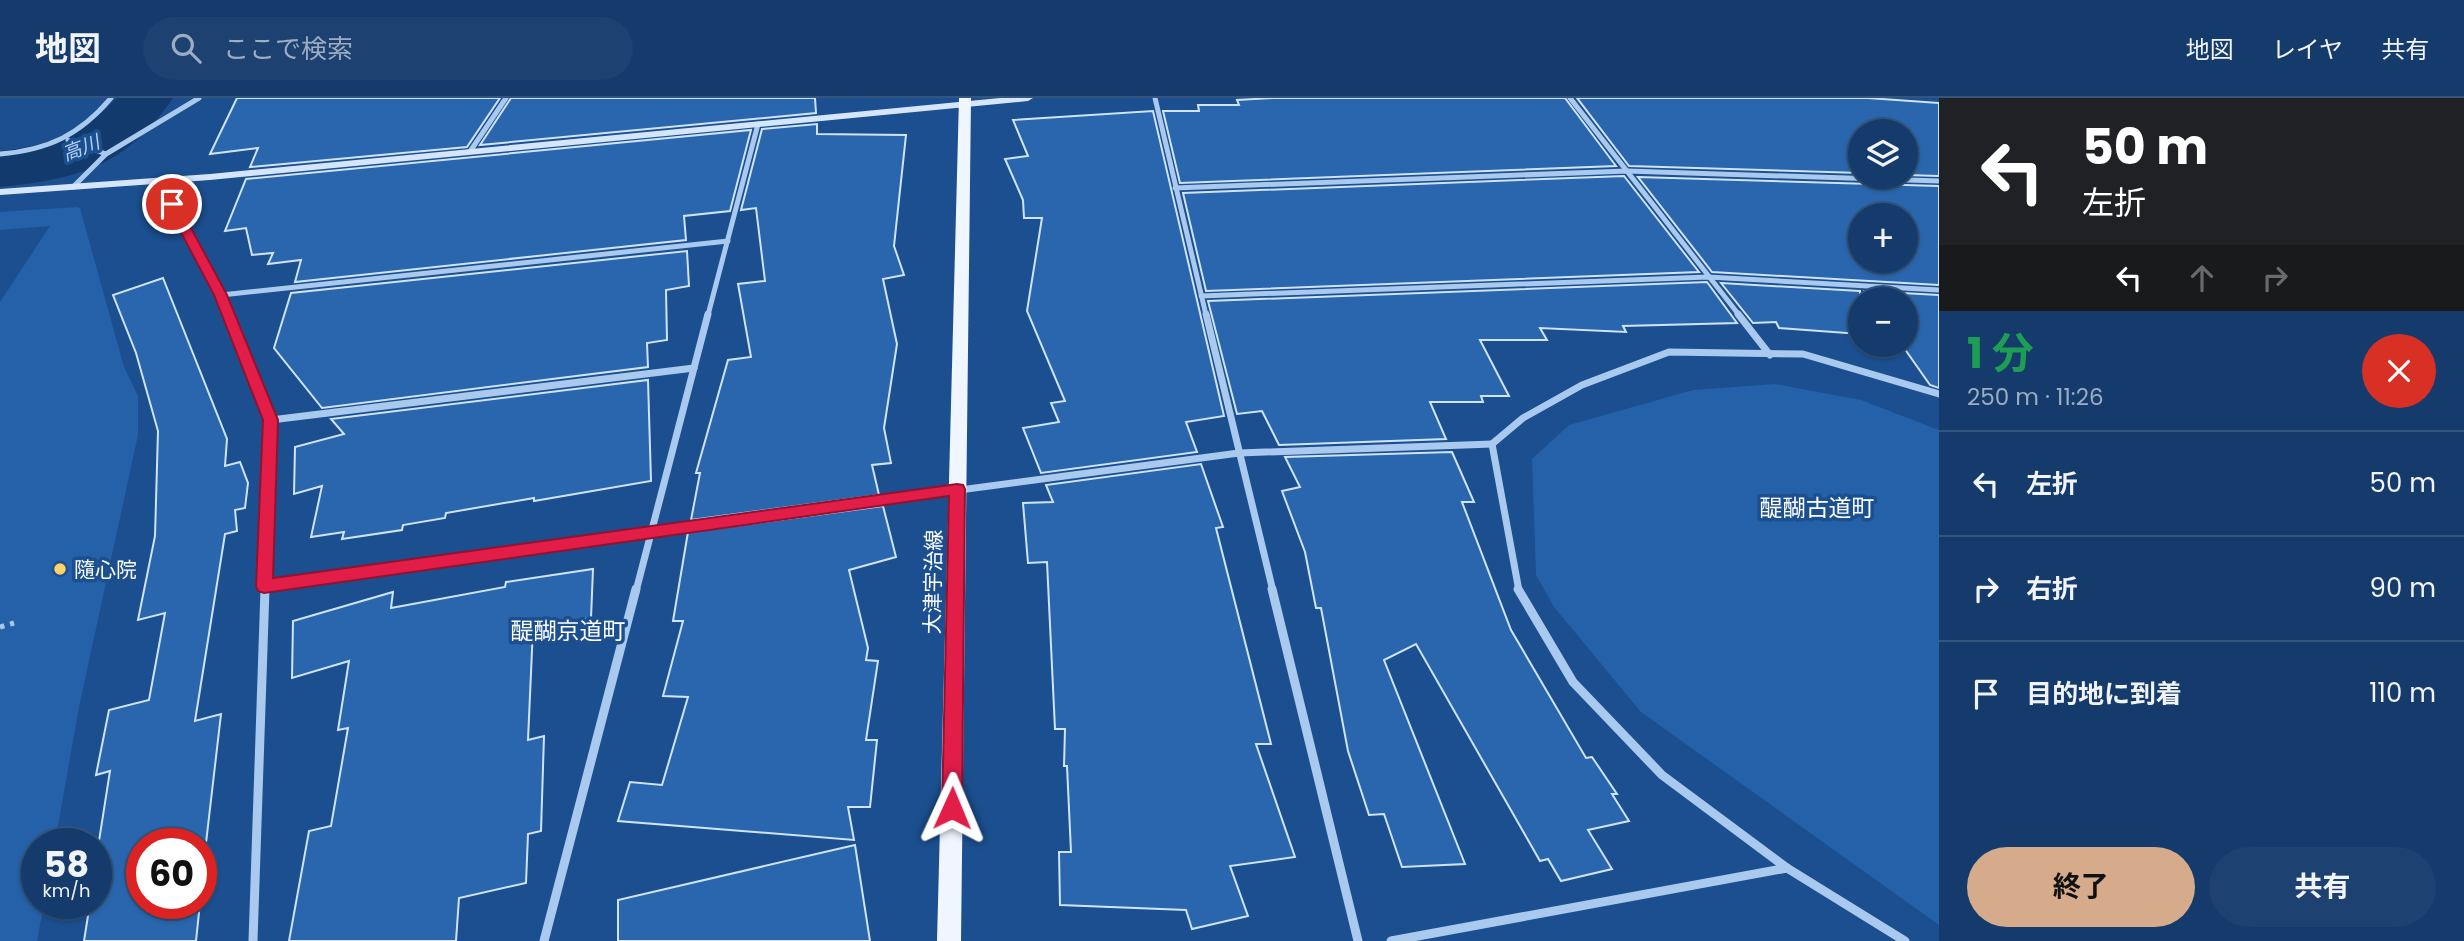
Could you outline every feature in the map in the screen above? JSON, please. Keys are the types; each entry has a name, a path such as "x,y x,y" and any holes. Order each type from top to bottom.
{"main road":[{"name":"大津宇治線","path":"949,941 965,101"}],"street":[{"path":"0,154 22,153 68,140 110,98"},
{"path":"73,187 106,154 200,98"},
{"path":"471,150 506,98"},
{"path":"0,192 160,181 758,124 965,101 1028,98"},
{"path":"1156,98 1175,188 1358,941"},
{"path":"1570,98 1770,355"},
{"path":"544,941 758,124"},
{"path":"68,140 106,154"},
{"path":"1175,188 1627,171 1939,181"},
{"path":"160,181 221,295 271,420 253,941"},
{"path":"221,295 728,241"},
{"path":"1201,296 1708,277 1939,290"},
{"path":"264,586 957,489 1239,453 1492,444 1523,418 1582,384 1669,352 1803,354 1939,394"},
{"path":"271,420 694,368"},
{"path":"1492,444 1517,587 1573,682 1662,775 1787,869 1905,941"},
{"path":"1391,941 1787,869"}],"path":[{"path":"0,627 14,624"}],"shaded area":[{"name":"隨心院","path":"80,208 124,367 138,396 138,435 79,707 58,828 21,828 21,919 41,919 37,941 0,941 0,302 50,226 0,230 0,212"},
{"path":"1775,384 1861,400 1939,430 1939,925 1641,712 1554,607 1536,575 1532,459 1569,425 1693,390"}],"building":[{"path":"237,98 500,98 467,147 250,167 258,148 210,154"},
{"path":"511,98 815,98 816,113 480,145"},
{"path":"1565,98 1616,166 1180,183 1163,111 1199,111 1198,105 1239,105 1237,100"},
{"path":"1577,98 1868,98 1939,103 1939,176 1918,175 1918,119 1848,119 1848,173 1629,166"},
{"path":"1153,111 1224,416 1186,422 1197,452 1041,473 1023,428 1059,422 1051,403 1065,401 1027,311 1042,218 1024,218 1023,200 1005,159 1028,156 1013,120"},
{"path":"817,124 817,134 906,135 894,246 904,275 883,279 897,344 884,428 891,463 872,465 879,495 691,520 700,473 696,473 728,360 751,357 738,284 765,281 756,208 741,210 762,129"},
{"path":"751,130 730,211 684,216 686,240 295,282 301,260 268,264 273,253 252,255 246,228 225,231 246,179"},
{"path":"1624,176 1699,272 1206,291 1183,193"},
{"path":"1638,177 1848,183 1848,189 1918,189 1918,185 1939,186 1939,285 1712,272"},
{"path":"687,251 689,286 666,290 667,340 647,343 648,367 322,408 274,348 291,293"},
{"path":"163,278 227,439 225,466 240,462 248,483 245,508 235,510 237,531 225,534 195,721 221,714 208,828 126,828 126,919 198,919 196,941 84,941 87,919 112,919 112,828 101,828 110,771 96,775 109,710 149,700 165,613 138,620 155,536 158,431 136,353 113,295"},
{"path":"1707,282 1737,323 1623,326 1626,332 1540,328 1547,340 1480,340 1509,396 1481,396 1483,402 1430,402 1446,439 1279,445 1262,411 1237,414 1208,301"},
{"path":"1721,283 1848,290 1848,333 1779,328 1776,322 1753,323"},
{"path":"1918,294 1939,295 1939,388 1930,385 1910,357 1918,357"},
{"path":"648,380 651,481 446,513 445,518 403,525 402,530 342,539 344,532 311,537 322,486 294,494 295,447 344,434 331,419"},
{"path":"1452,452 1474,502 1462,502 1511,630 1586,758 1592,757 1617,794 1612,794 1629,821 1588,830 1612,869 1561,881 1548,859 1540,861 1416,644 1384,660 1465,864 1402,867 1384,814 1369,815 1348,751 1321,608 1316,608 1305,552 1282,491 1300,487 1285,457"},
{"path":"1201,464 1223,527 1216,528 1271,744 1256,744 1295,857 1230,866 1248,916 1192,929 1186,910 1060,905 1059,852 1071,852 1067,766 1064,766 1065,729 1055,729 1047,562 1028,563 1023,503 1053,502 1046,485"},
{"path":"883,506 896,557 849,570 868,648 866,660 878,661 866,740 877,740 870,807 848,807 854,840 618,821 630,782 662,785 688,697 663,696 683,621 673,621 688,532"},
{"path":"593,569 591,618 533,628 528,740 544,736 541,831 528,834 526,883 459,898 456,941 289,941 309,831 331,826 348,728 338,730 349,661 292,678 293,621 393,592 391,608 505,587 506,582"},
{"path":"855,845 870,941 618,941 618,900"}],"waterway":[{"name":"高川","path":"0,169 43,163 82,151 116,130 145,98"}],"place":[{"name":"隨心院","path":"60,569"}],"district":[{"name":"醍醐古道町","path":"1817,508"},
{"name":"醍醐京道町","path":"568,631"}],"route":[{"path":"172,204 221,295 271,420 264,586 957,489 952,808"}]}
